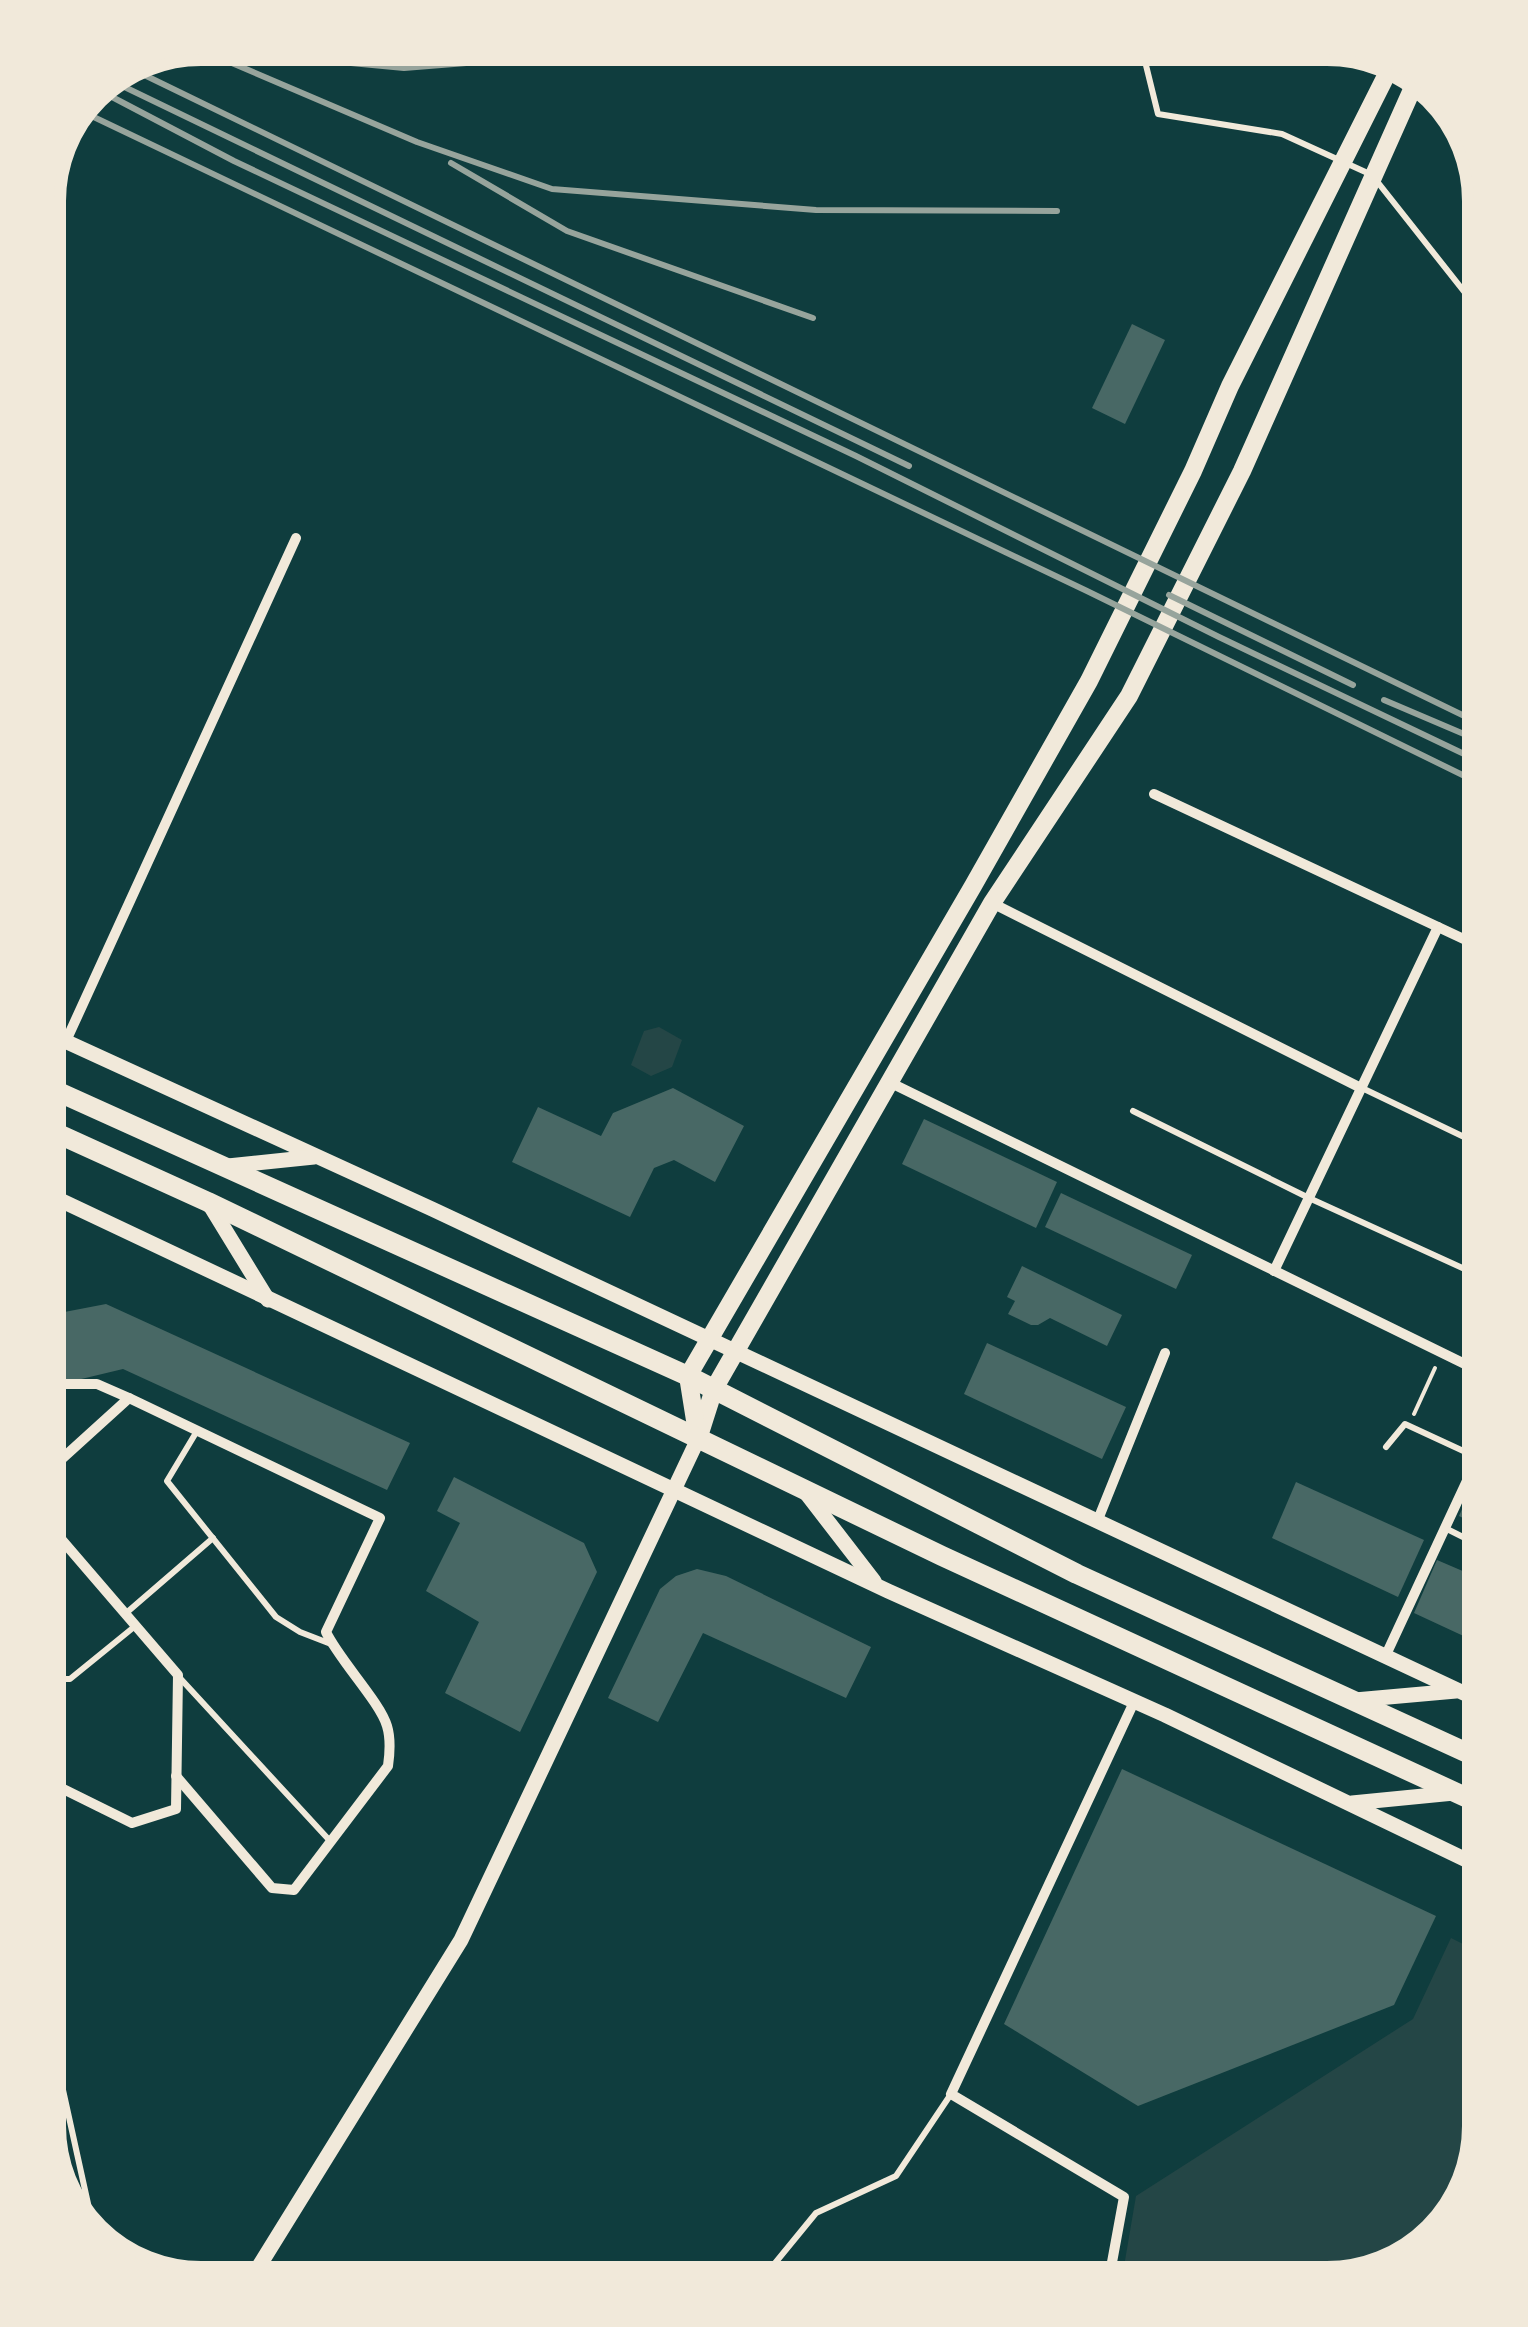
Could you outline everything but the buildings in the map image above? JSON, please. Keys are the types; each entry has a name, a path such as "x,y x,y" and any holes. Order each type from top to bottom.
{"highway":[{"path":"60,1094 688,1376 1077,1574 1468,1753"},
{"path":"60,1134 804,1490 1468,1798"}],"main road":[{"path":"698,1439 688,1376 974,886 1088,681 1387,74"},
{"path":"698,1439 714,1389 992,903 1129,696 1256,442 1412,90"}],"street":[{"path":"66,1041 296,538"},
{"path":"1154,794 1468,940"},
{"path":"992,903 1361,1088"},
{"path":"1274,1271 1438,926"},
{"path":"60,1038 1468,1695"},
{"path":"889,1082 1468,1366"},
{"path":"223,1167 318,1157"},
{"path":"60,1200 1468,1860"},
{"path":"208,1202 269,1301"},
{"path":"1097,1522 1166,1353"},
{"path":"60,1384 97,1384 380,1518 326,1632 387,1722 388,1766 294,1890 272,1888 176,1776"},
{"path":"60,1460 129,1398"},
{"path":"259,2267 461,1940 698,1439"},
{"path":"1386,1657 1468,1485"},
{"path":"804,1490 878,1586"},
{"path":"60,1539 178,1675 176,1809 132,1823 60,1788"},
{"path":"1354,1700 1460,1691"},
{"path":"1111,2267 1124,2197 951,2094 1134,1702"},
{"path":"1348,1803 1458,1793"}],"lane":[{"path":"1144,60 1158,114 1282,134 1372,175 1468,295"},
{"path":"1361,1088 1468,1139"},
{"path":"1133,1111 1468,1271"},
{"path":"1386,1447 1405,1424 1468,1453"},
{"path":"198,1430 167,1481 276,1618 332,1644"},
{"path":"1445,1528 1468,1539"},
{"path":"124,1615 213,1538"},
{"path":"60,1678 70,1678 134,1627"},
{"path":"178,1675 330,1842"},
{"path":"60,2079 90,2213"},
{"path":"772,2267 816,2213 896,2176 951,2094"}],"path":[{"path":"1409,1426 1439,1359"},
{"path":"1410,2240 1414,2231 1430,2223"}],"shaded area":[{"path":"659,1027 682,1040 672,1067 651,1076 631,1065 644,1031"},
{"path":"1451,1938 1468,1946 1467,2145 1449,2197 1427,2226 1398,2248 1346,2266 1124,2267 1136,2196 1413,2019"}],"railway":[{"path":"225,60 417,142 552,189 816,210 1057,211"},
{"path":"319,60 404,68 504,60"},
{"path":"142,74 1468,718"},
{"path":"121,85 909,466"},
{"path":"108,95 234,161 856,456 1468,756"},
{"path":"89,115 1087,591 1468,778"},
{"path":"451,163 567,231 813,318"},
{"path":"1169,595 1353,685"},
{"path":"1384,700 1468,736"}]}
